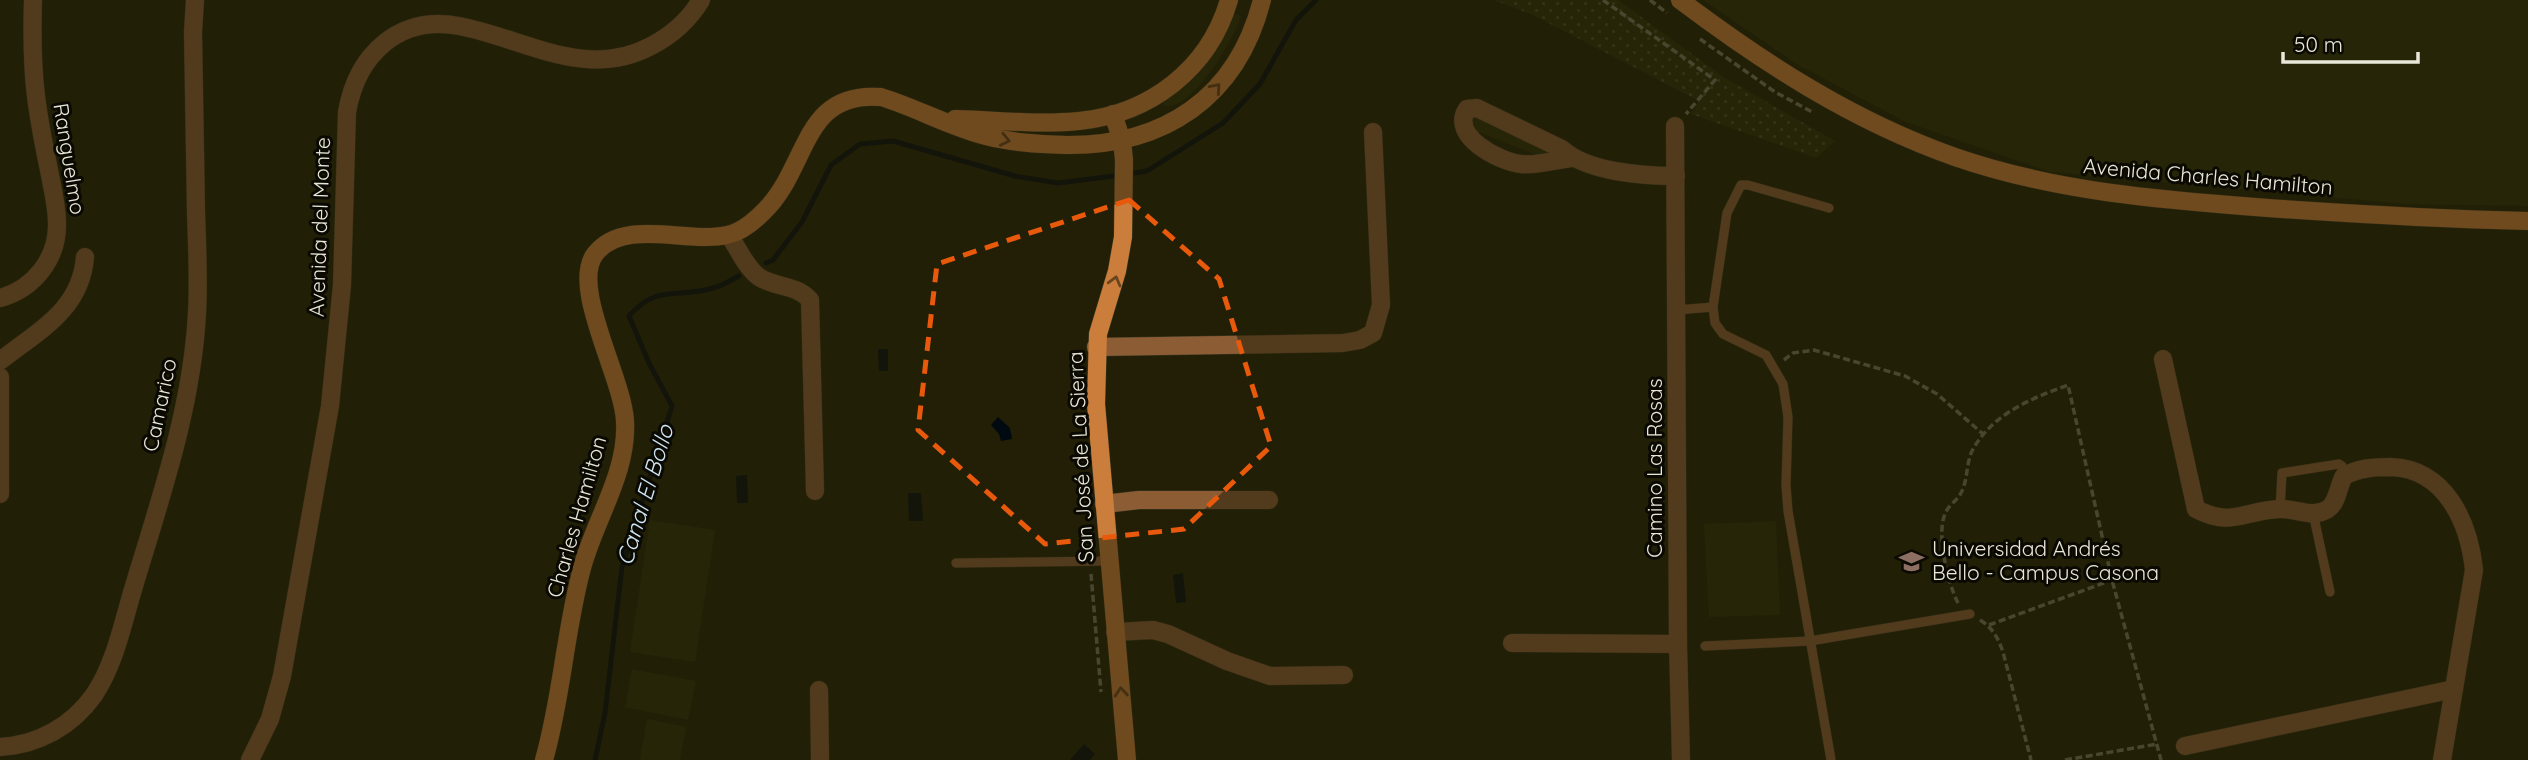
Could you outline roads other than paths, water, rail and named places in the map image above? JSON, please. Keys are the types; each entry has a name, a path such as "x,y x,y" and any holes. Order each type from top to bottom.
{"street":[{"name":"Ranguelmo","path":"0,298 16,292 37,276 49,259 56,238 56,210 36,96 33,0"},
{"name":"Camarico","path":"0,747 26,743 56,731 71,720 94,695 103,680 174,455 188,391 197,311 193,32 195,0"},
{"name":"Avenida del Monte","path":"250,760 270,719 282,676 324,448 340,325 347,112 353,87 365,62 374,51 396,35 420,27 445,24 472,29 576,59 611,59 637,52 661,41 687,20 701,0"},
{"name":"Charles Hamilton","path":"941,119 1021,123 1079,121 1113,114 1144,103 1178,81 1206,51 1224,18 1229,0"},
{"name":"Charles Hamilton","path":"544,760 581,570 624,448 625,420 619,386 588,296 588,267 596,253 606,244 627,235 702,238 729,235 744,228 771,204 784,185 815,125 825,113 837,103 864,96 881,97 984,135 1014,142 1095,145 1122,141 1162,128 1200,105 1218,86 1250,37 1262,0"},
{"name":"Avenida Charles Hamilton","path":"1679,0 1765,62 1836,104 1915,142 2009,173 2076,188 2171,201 2403,217 2528,221"},
{"path":"1571,158 1562,149 1477,108 1467,109 1464,114 1464,127 1477,145 1519,164 1571,158 1636,175 1676,176"},
{"name":"San José de La Sierra","path":"1113,114 1122,141 1124,237 1096,347 1096,404 1127,760"},
{"name":"Camino Las Rosas","path":"1675,126 1681,760"},
{"path":"1096,347 1343,343 1360,340 1373,333 1379,320 1381,305 1373,132"},
{"path":"729,235 757,276 793,288 810,300 815,491"},
{"path":"0,362 68,306 81,283 85,257"},
{"path":"2163,359 2196,509 2212,517 2235,518 2280,509 2303,514 2323,512 2332,506 2344,476 2364,468 2400,467 2416,471 2429,477 2449,498 2464,522 2472,548 2474,570 2442,760"},
{"path":"0,377 0,494"},
{"path":"1104,504 1139,500 1269,500"},
{"path":"1115,632 1153,630 1168,634 1227,662 1270,676 1344,675"},
{"path":"1511,643 1678,644"},
{"path":"2185,746 2454,689"},
{"path":"819,690 820,760"}],"lane":[{"path":"1829,208 1741,185 1727,213 1713,307 1715,323 1723,334 1766,355 1783,384 1788,417 1786,485 1831,760"},
{"path":"1677,310 1713,307"},
{"path":"2280,509 2282,473 2339,464 2344,476"},
{"path":"2314,513 2330,592"},
{"path":"956,563 1109,561"},
{"path":"1705,646 1810,641 1970,614"}],"waterway":[{"name":"Canal El Bollo","path":"1135,173 1147,171 1223,123 1260,84 1296,20 1316,0"},
{"name":"Canal El Bollo","path":"766,263 773,260 802,222 831,165 860,144 893,141 1015,176 1058,183 1114,176"},
{"name":"Canal El Bollo","path":"595,760 605,713 622,567 672,406 649,363 629,316 649,299 713,288 739,276"}],"place":[{"name":"Universidad Andrés Bello - Campus Casona","path":"1912,561"}]}
